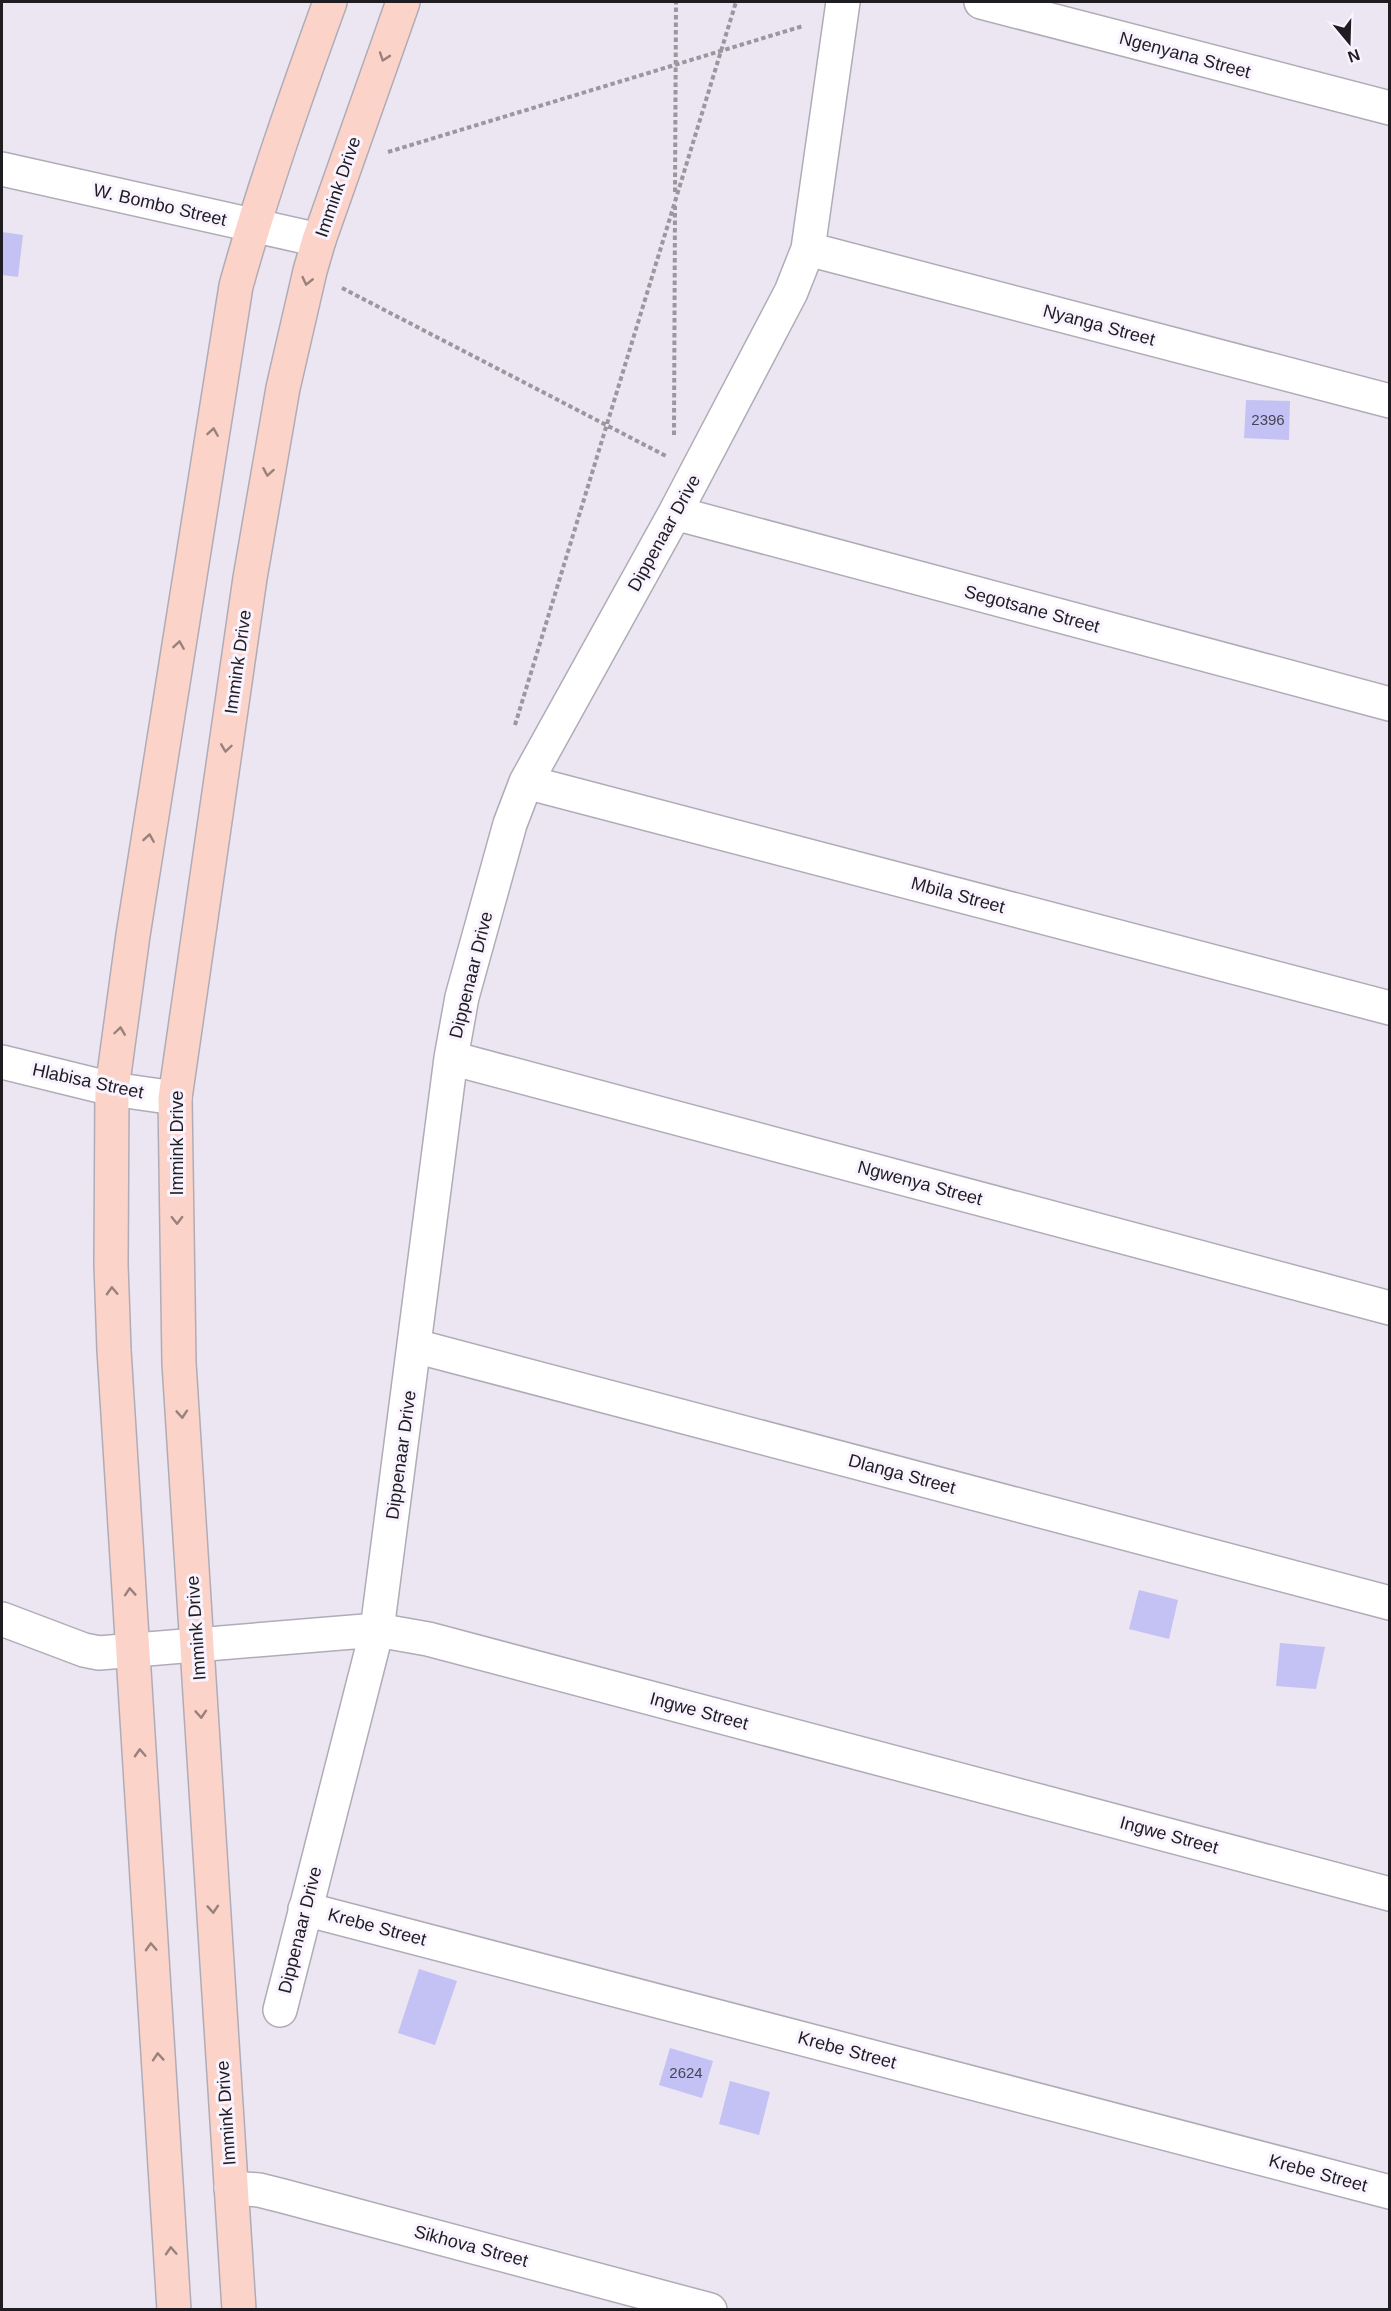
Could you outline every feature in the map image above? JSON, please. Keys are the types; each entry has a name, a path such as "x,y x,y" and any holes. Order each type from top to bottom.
{"main road":[{"path":"174,2310 113,1339 112,1089 133,935 236,286 253,226 330,2"},
{"name":"Immink Drive","path":"239,2310 179,1363 175,1098 250,578 282,388 314,256 403,2"}],"street":[{"name":"Ngenyana Street","path":"981,2 1389,108"},
{"name":"Dippenaar Drive","path":"280,2010 377,1630 451,1058 462,997 510,824 526,782 675,513 685,466 790,292 808,249 842,8"},
{"name":"W. Bombo Street","path":"2,169 253,226 314,256"},
{"name":"Nyanga Street","path":"808,249 1389,401"},
{"name":"Segotsane Street","path":"675,513 1389,704"},
{"name":"Mbila Street","path":"526,782 1389,1008"},
{"name":"Ngwenya Street","path":"451,1058 1389,1308"},
{"name":"Hlabisa Street","path":"2,1062 112,1089 175,1098"},
{"name":"Dlanga Street","path":"415,1346 1389,1603"},
{"name":"Ingwe Street","path":"2,1619 84,1650 99,1653 377,1630 428,1639 1389,1894"},
{"name":"Krebe Street","path":"305,1909 1389,2192"},
{"name":"Sikhova Street","path":"231,2188 259,2190 283,2196 598,2295 710,2310"}],"path":[{"path":"314,256 606,425 685,466 675,199 676,2"},
{"path":"513,729 736,2"},
{"path":"346,165 720,51 842,8"}],"building":[{"path":"2,232 23,235 18,277 2,275"},
{"path":"1246,400 1290,401 1289,440 1244,438"},
{"path":"1139,1590 1178,1600 1169,1639 1129,1629"},
{"path":"1280,1643 1325,1647 1316,1689 1276,1686"},
{"path":"419,1969 457,1981 435,2045 398,2033"},
{"path":"670,2048 713,2061 702,2098 659,2085"},
{"path":"730,2081 770,2092 759,2135 719,2124"}]}
